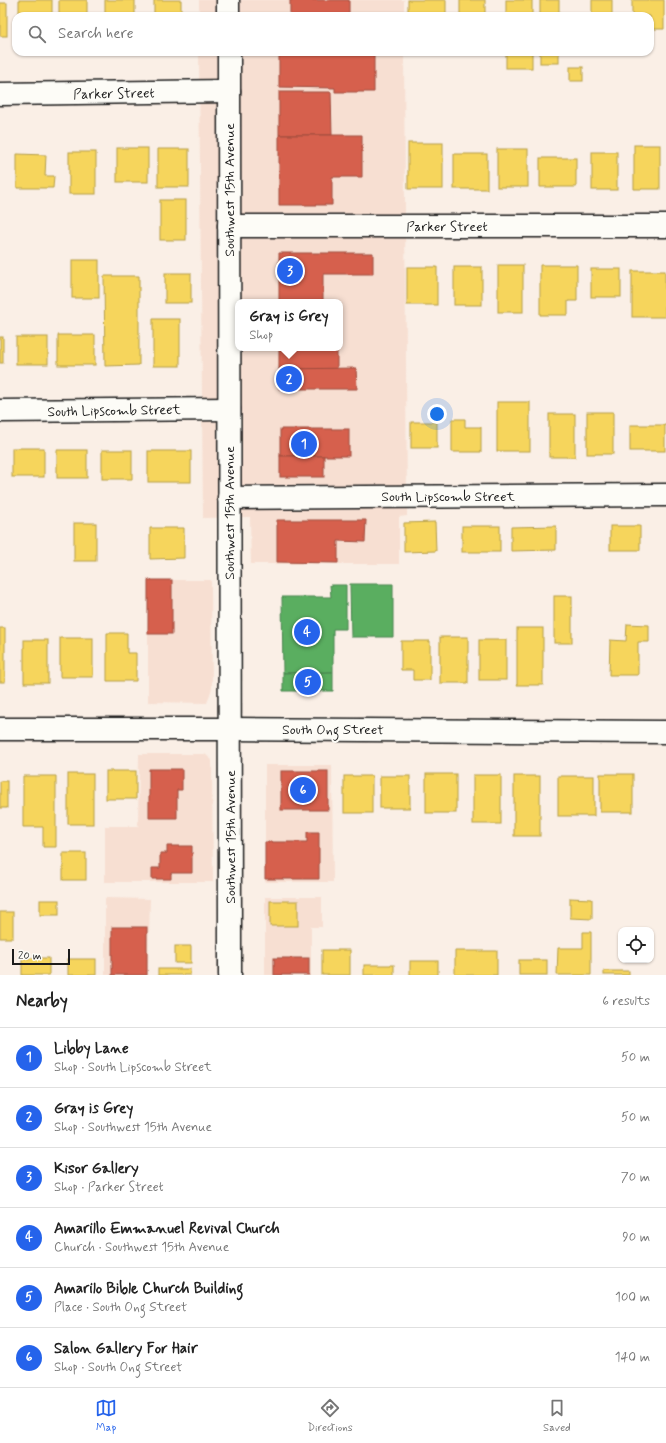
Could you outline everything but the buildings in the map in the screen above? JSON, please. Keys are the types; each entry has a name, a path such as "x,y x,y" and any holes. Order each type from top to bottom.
{"street":[{"path":"228,0 228,12"},
{"name":"Southwest 15th Avenue","path":"229,56 230,975"},
{"name":"Parker Street","path":"0,94 229,92"},
{"name":"Parker Street","path":"229,226 666,226"},
{"name":"South Lipscomb Street","path":"0,411 229,409"},
{"name":"South Lipscomb Street","path":"229,498 666,495"},
{"name":"South Ong Street","path":"0,729 666,732"}],"shaded area":[{"path":"199,0 404,0 404,12 199,12"},
{"path":"199,56 404,56 407,516 399,517 399,564 251,564 250,517 203,518"},
{"path":"148,580 211,580 212,688 207,703 148,702"},
{"path":"139,754 205,754 212,760 213,882 105,882 105,826 138,826"},
{"path":"265,765 332,765 333,882 265,882"},
{"path":"265,897 322,897 322,927 311,927 311,975 265,975"},
{"path":"105,898 150,899 148,975 105,975"}],"place":[{"name":"Kisor Gallery","path":"290,271"},
{"name":"Gray is Grey","path":"289,379"},
{"name":"Libby Lane","path":"304,444"},
{"name":"Amarillo Emmanuel Revival Church","path":"307,632"},
{"name":"Amarilo Bible Church Building","path":"308,682"},
{"name":"Salon Gallery For Hair","path":"303,790"}]}
